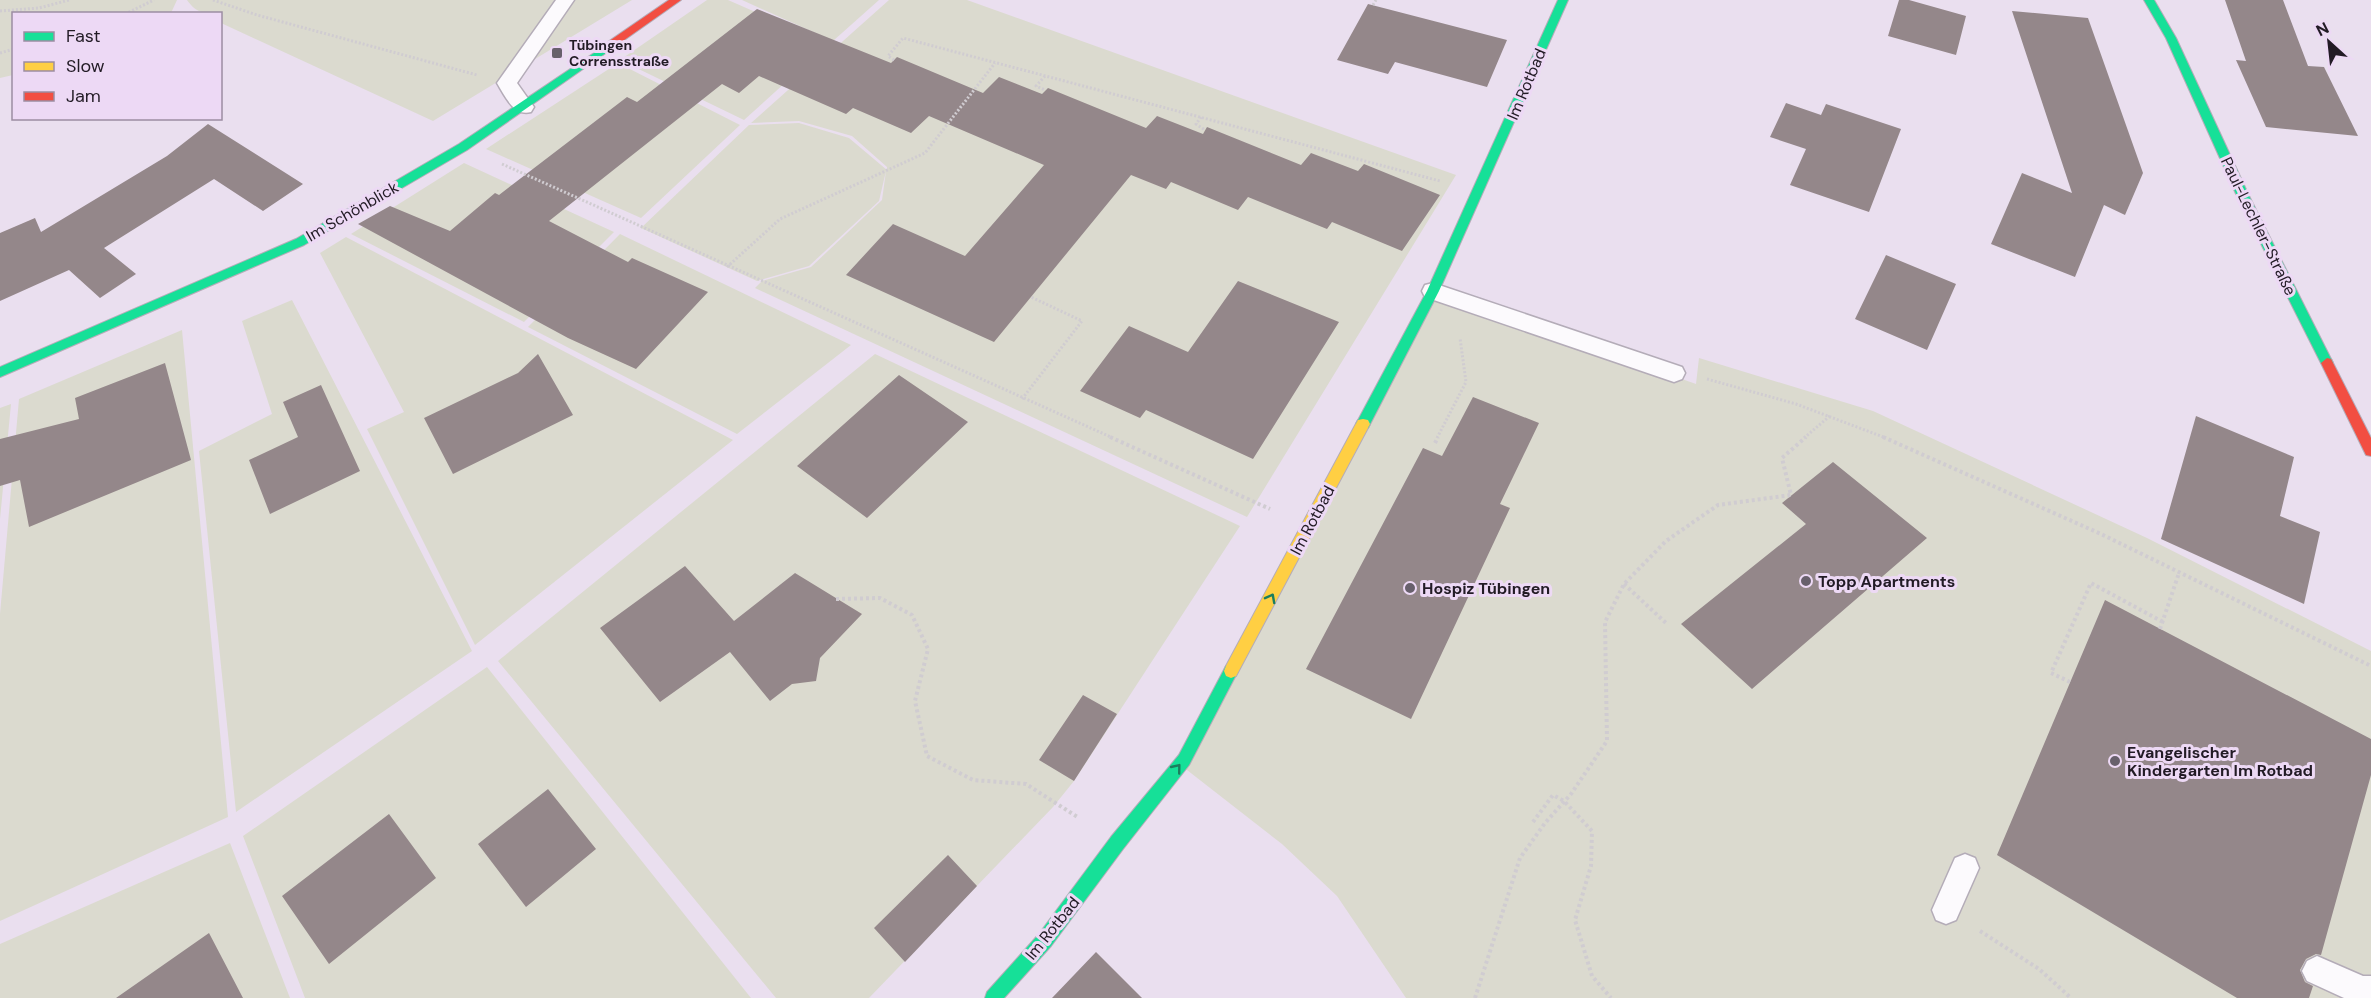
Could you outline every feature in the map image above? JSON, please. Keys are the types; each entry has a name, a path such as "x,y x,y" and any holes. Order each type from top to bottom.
{"street":[{"name":"Im Schönblick","path":"0,372 300,242 463,147 676,0"},
{"name":"Im Rotbad","path":"993,998 1045,940 1117,843 1184,760 1432,291 1479,191 1563,0"},
{"name":"Paul-Lechler-Straße","path":"2149,0 2171,38 2243,196 2371,451"}],"lane":[{"path":"524,107 507,83 565,0"},
{"path":"1432,291 1674,373"},
{"path":"1946,910 1965,868"},
{"path":"2317,971 2363,990 2371,991"}],"path":[{"path":"0,11 39,8 69,0"},
{"path":"129,12 154,0"},
{"path":"213,0 257,15 507,83"},
{"path":"1373,5 1376,0"},
{"path":"894,60 888,56 903,38 1479,191"},
{"path":"727,267 780,219 925,153 995,63"},
{"path":"1045,76 1036,86 1045,90"},
{"path":"1201,117 1196,124 1205,130"},
{"path":"463,147 1309,527"},
{"path":"1022,399 1082,321 1031,297"},
{"path":"1435,443 1466,382 1455,298"},
{"path":"1674,373 1755,389 1831,415 2001,487 2371,666"},
{"path":"1475,998 1520,858 1607,741 1605,622 1624,584 1665,541 1718,506 1791,495 1782,458 1831,415"},
{"path":"2160,629 2179,573"},
{"path":"2070,682 2051,673 2091,583 2163,622"},
{"path":"1624,584 1667,624"},
{"path":"836,599 880,598 912,615 928,649 915,700 927,756 973,780 1026,784 1117,843"},
{"path":"1533,822 1553,795 1564,801 1592,831 1591,866 1575,920 1592,976 1611,998"},
{"path":"1946,910 2039,969 2071,998"}],"shaded area":[{"path":"0,0 177,0 171,12 12,12 12,75 0,78"},
{"path":"187,0 632,0 433,121 222,23 222,12 201,12"},
{"path":"707,0 728,0 828,44 744,120 620,60"},
{"path":"742,0 879,0 833,41"},
{"path":"889,0 967,0 1456,175 1247,517 755,288 762,281 811,267 882,200 886,171 879,201 809,266 757,281 641,228 749,125 799,123 849,138 887,170 887,167 852,136 799,121 751,123"},
{"path":"618,63 740,125 641,218 486,149"},
{"path":"464,163 614,232 524,322 351,234"},
{"path":"620,234 851,345 737,434 528,327"},
{"path":"346,237 733,440 475,645 367,429 404,412 320,253"},
{"path":"1433,291 1696,384 1699,358 1873,411 2147,538 2371,651 2371,998 1406,998 1337,896 1282,844 1178,763"},
{"path":"292,300 472,651 236,812 199,451 272,414 242,321"},
{"path":"182,330 228,817 0,921 0,614 19,399"},
{"path":"875,354 1240,526 1074,781 1053,807 869,998 776,998 498,661"},
{"path":"11,404 0,519 0,408"},
{"path":"487,667 751,998 305,998 243,836"},
{"path":"230,843 290,998 0,998 0,944"}],"building":[{"path":"1899,0 1909,0 1966,16 1956,55 1888,36"},
{"path":"2225,0 2283,0 2308,66 2324,67 2358,136 2266,127 2236,60 2246,61"},
{"path":"1368,4 1507,40 1487,87 1395,62 1388,74 1337,60"},
{"path":"757,9 891,63 897,57 983,93 999,77 1042,94 1048,88 1146,128 1157,116 1203,134 1207,127 1301,165 1311,153 1358,171 1364,164 1440,195 1402,251 1332,222 1327,229 1248,197 1238,210 1171,182 1166,189 1131,175 994,342 846,275 893,224 965,256 1044,165 929,116 911,133 853,108 846,114 759,76 739,93 722,84 549,221 628,262 632,258 708,292 636,369 568,338 358,224 390,206 450,231 495,193 499,195 627,97 637,102"},
{"path":"2012,11 2088,18 2143,173 2125,215 2104,205 2075,277 1991,244 2022,173 2072,193"},
{"path":"1786,103 1821,115 1826,104 1901,129 1869,212 1790,185 1806,149 1770,137"},
{"path":"208,124 303,184 263,211 214,179 104,248 136,274 100,298 69,270 0,301 0,233 35,218 41,232 167,156"},
{"path":"1886,255 1956,284 1927,350 1855,319"},
{"path":"1238,281 1339,322 1253,459 1146,410 1140,418 1080,391 1129,326 1188,352"},
{"path":"538,354 573,415 453,474 424,418 518,373"},
{"path":"165,363 191,460 29,527 20,480 0,486 0,439 79,419 75,398"},
{"path":"899,375 968,422 867,518 797,466"},
{"path":"321,385 360,471 270,514 249,460 298,437 283,402"},
{"name":"Hospiz Tübingen","path":"1473,397 1539,423 1500,504 1510,508 1411,719 1306,669 1423,448 1442,456"},
{"path":"2196,416 2294,457 2280,516 2320,532 2304,604 2161,539"},
{"name":"Topp Apartments","path":"1833,462 1927,538 1752,689 1681,624 1806,524 1782,503"},
{"path":"685,566 734,621 795,573 862,614 820,658 816,681 792,684 770,701 730,652 660,702 600,628"},
{"path":"2105,600 2371,739 2371,775 2321,955 2316,954 2306,959 2300,970 2305,982 2313,986 2309,998 2237,998 1997,855"},
{"path":"1083,695 1117,714 1074,781 1039,760"},
{"path":"548,789 596,849 526,907 478,844"},
{"path":"389,814 436,878 329,964 282,896"},
{"path":"948,855 977,886 905,962 874,928"},
{"path":"209,933 243,998 116,998"},
{"path":"1096,952 1142,998 1052,998"}],"traffic: fast":[{"path":"1363,424 1433,291 1563,0"},
{"path":"2149,0 2171,38 2243,196 2327,363"},
{"path":"0,372 300,242 463,147 606,48"},
{"path":"993,998 1045,940 1117,843 1184,760 1231,671"}],"traffic: slow":[{"path":"1231,671 1363,424"}],"traffic: jam":[{"path":"606,48 676,0"},
{"path":"2327,363 2371,451"}],"place":[{"name":"Tübingen Corrensstraße","path":"557,53"},
{"name":"Topp Apartments","path":"1806,581"},
{"name":"Hospiz Tübingen","path":"1410,588"},
{"name":"Evangelischer Kindergarten Im Rotbad","path":"2115,761"}]}
